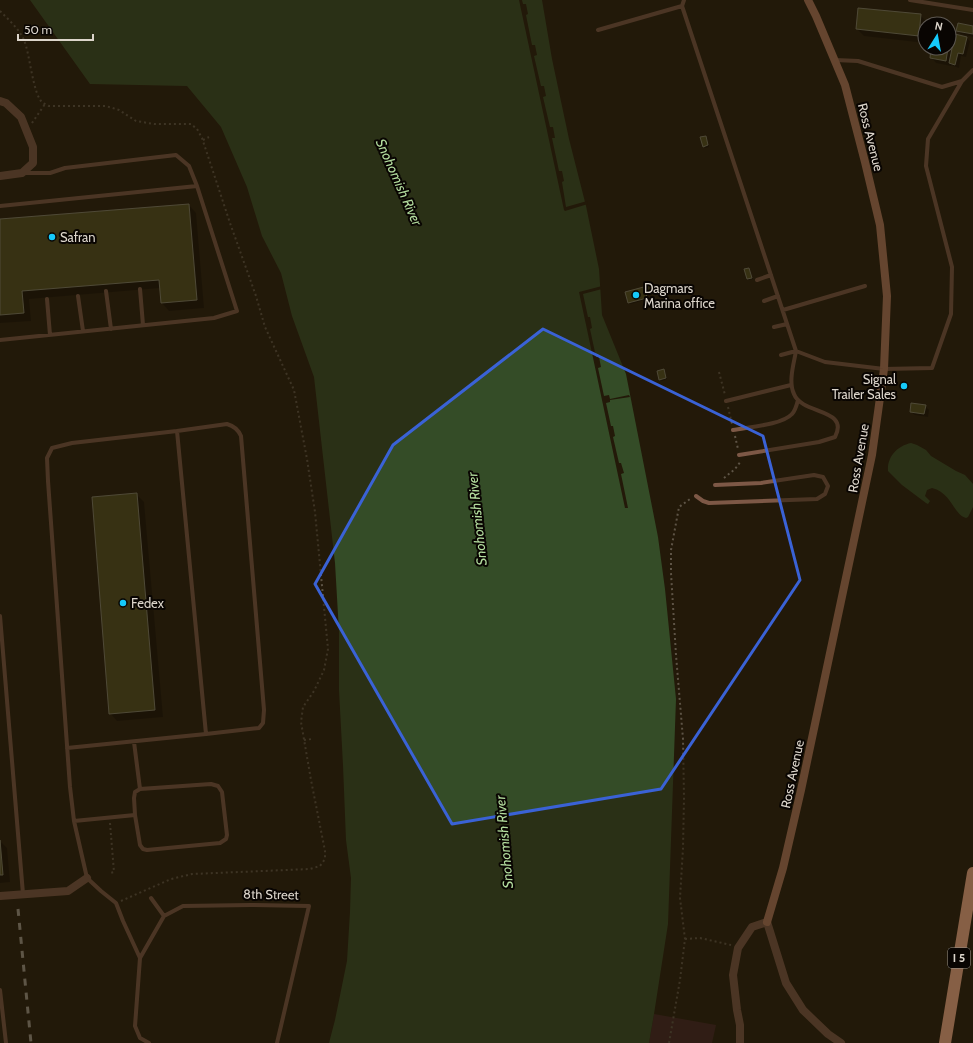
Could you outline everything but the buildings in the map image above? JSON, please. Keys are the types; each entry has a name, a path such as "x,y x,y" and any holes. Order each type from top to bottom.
{"highway":[{"name":"I 5","path":"945,1043 973,873"}],"street":[{"name":"Ross Avenue","path":"767,922 783,868 872,455 884,369 887,296 880,225 866,162 845,85 808,0"},
{"path":"0,101 6,103 21,117 33,147 32,163 22,172 0,176"},
{"path":"0,896 68,891 87,878"},
{"path":"740,1043 740,1025 733,975 739,947 752,927 767,922 786,983 803,1010 828,1034 841,1043"}],"lane":[{"path":"684,0 682,6 796,351 791,385 794,396 804,405 817,411 827,413 834,418 838,422 839,430 835,437 820,442 739,455"},
{"path":"910,0 973,10"},
{"path":"598,30 682,6"},
{"path":"835,60 858,60 942,87 962,81"},
{"path":"781,355 796,351 825,362 884,369 932,368 951,314 952,267 926,166 928,139 962,81 973,70"},
{"path":"0,340 214,318 236,311 197,186 189,166 176,155 65,168 50,174 22,172"},
{"path":"0,206 197,186"},
{"path":"757,280 771,275"},
{"path":"783,310 865,286"},
{"path":"140,289 143,325"},
{"path":"106,291 111,329"},
{"path":"78,296 83,331"},
{"path":"764,301 778,296"},
{"path":"47,299 50,335"},
{"path":"774,327 787,324"},
{"path":"726,401 791,385"},
{"path":"733,430 774,423 786,419 794,413 798,400"},
{"path":"67,748 259,728 263,723 263,702 241,436 238,430 233,426 227,424 72,443 52,448 46,458 67,748 70,787 74,820 87,878 116,903 140,958"},
{"path":"177,431 206,734"},
{"path":"696,496 709,503 817,499 825,494 828,486 823,478 814,475 761,482 715,485"},
{"path":"0,616 22,894"},
{"path":"134,742 140,789"},
{"path":"211,784 218,786 222,792 227,834 226,839 220,843 147,850 143,849 140,845 135,815 135,792 140,789 211,784"},
{"path":"74,820 135,815"},
{"path":"149,1043 140,1038 135,1026 140,958 164,916 151,898"},
{"name":"8th Street","path":"164,916 183,906 309,906 277,1043"},
{"path":"0,990 6,1043"}],"path":[{"path":"0,11 18,30 24,40 37,95 42,103 49,106 106,106 119,110 136,121 154,124 191,124 197,129 203,140 256,296 265,327 294,390 315,512 328,649 324,670 314,691 303,707 301,722 325,850 325,859 320,866 310,869 192,874 171,879 116,903"},
{"path":"26,130 45,104"},
{"path":"203,140 209,137"},
{"path":"715,485 735,469 741,462 719,372"},
{"path":"669,1043 680,980 685,939 680,898 683,826 683,739 672,603 671,550 679,507 696,496"},
{"path":"304,740 312,739"},
{"path":"109,817 114,872 110,873"},
{"path":"685,939 700,938 739,947"}],"highlighted area":[{"path":"543,329 763,436 800,580 661,789 452,824 315,584 393,445"}],"shaded area":[{"path":"654,1014 716,1025 712,1043 649,1043"}],"water":[{"name":"Snohomish River","path":"30,0 542,0 552,59 599,269 602,315 626,374 658,537 665,589 676,699 668,924 649,1043 329,1043 347,961 351,878 346,840 339,690 339,632 335,563 314,377 292,316 281,273 262,236 247,187 221,127 187,86 90,84"},
{"path":"911,443 926,450 931,456 965,475 973,484 973,507 968,517 966,518 962,516 944,494 932,488 927,490 925,496 930,501 928,504 926,503 902,485 888,471 889,461 897,449"}],"pier":[{"path":"519,0 522,0 523,4 526,4 528,14 526,15 532,45 535,45 537,55 534,56 541,86 544,86 546,96 543,97 550,127 553,127 555,138 552,138 559,171 562,171 564,181 562,182 566,207 587,201 588,204 565,211 564,210"},
{"path":"602,286 602,289 583,294 588,317 590,317 592,328 590,329 596,357 599,357 601,367 598,368 604,396 609,395 610,399 629,395 630,397 610,400 610,402 606,403 611,426 613,426 615,436 613,437 619,463 621,463 624,473 621,474 628,508 625,508 579,292"}],"railway":[{"path":"18,909 31,1043"}],"place":[{"name":"Safran","path":"52,237"},
{"name":"Dagmars Marina office","path":"636,295"},
{"name":"Signal Trailer Sales","path":"904,386"},
{"name":"Fedex","path":"123,603"}]}
